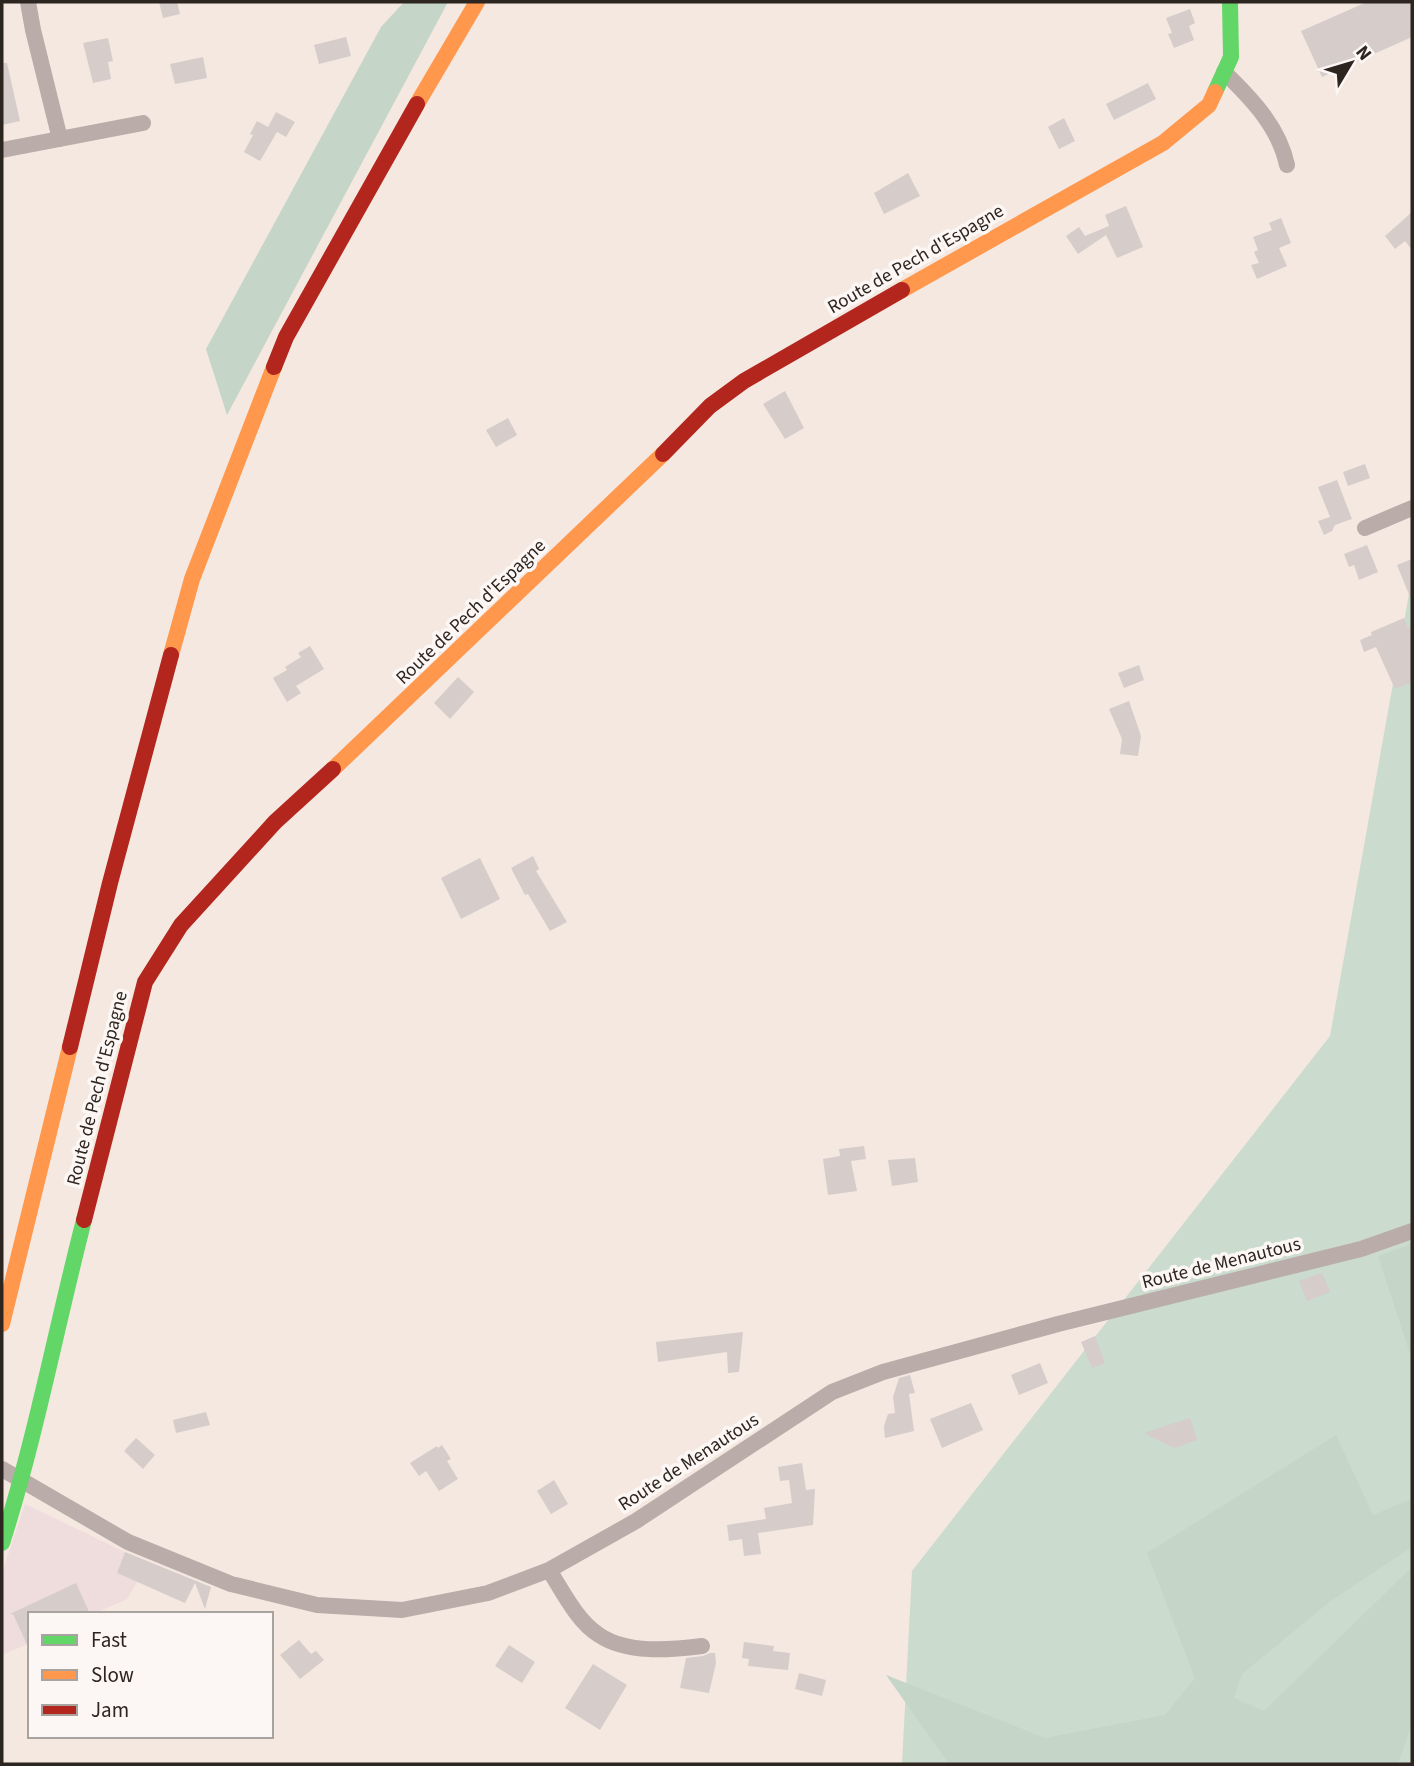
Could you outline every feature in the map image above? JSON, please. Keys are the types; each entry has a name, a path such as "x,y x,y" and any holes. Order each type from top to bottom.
{"street":[{"path":"28,2 60,139"},
{"path":"2,1324 110,883 192,579 286,337 477,2"},
{"name":"Route de Pech d'Espagne","path":"2,1543 22,1480 58,1321 145,982 181,925 275,822 386,720 675,443 710,406 744,381 882,300 1163,143 1209,105 1231,57 1230,2"},
{"path":"1224,72 1253,100 1283,147 1287,165"},
{"path":"2,150 143,123"},
{"path":"1365,528 1412,508"},
{"name":"Route de Menautous","path":"2,1469 128,1542 232,1584 317,1605 402,1610 488,1593 549,1570 636,1521 832,1392 883,1372 1058,1324 1362,1249 1412,1231"},
{"path":"549,1570 583,1620 598,1635 614,1643 674,1650 702,1646"}],"shaded area":[{"path":"25,1504 125,1552 117,1573 137,1582 127,1599 98,1612 28,1612 28,1644 2,1655 2,1573"}],"green space":[{"path":"404,2 448,2 227,415 206,349 381,27"},
{"path":"1412,577 1412,1764 902,1764 912,1571 1330,1036"},
{"path":"1412,1244 1412,1360 1378,1256"},
{"path":"1336,1435 1373,1515 1412,1499 1412,1547 1328,1603 1242,1674 1234,1698 1264,1711 1412,1567 1412,1723 1398,1764 949,1764 886,1675 1045,1738 1165,1715 1195,1678 1147,1553"}],"building":[{"path":"159,2 177,2 180,14 163,18"},
{"path":"1367,2 1412,2 1412,37 1322,77 1301,31"},
{"path":"1190,9 1195,23 1189,26 1194,40 1174,48 1168,34 1172,33 1166,18"},
{"path":"346,37 351,56 319,64 314,45"},
{"path":"108,38 113,61 108,62 111,79 93,83 83,43"},
{"path":"203,57 207,78 175,84 170,64"},
{"path":"2,63 7,63 20,121 2,125"},
{"path":"1148,83 1156,99 1114,120 1106,104"},
{"path":"276,112 295,122 286,137 277,132 260,161 244,152 257,121 268,127"},
{"path":"1064,118 1075,141 1059,149 1048,127"},
{"path":"908,173 920,196 884,214 874,193"},
{"path":"1126,206 1143,247 1117,258 1106,235 1078,254 1066,236 1079,227 1085,236 1109,226 1105,215"},
{"path":"1412,212 1412,250 1405,241 1395,249 1385,236"},
{"path":"1281,218 1291,243 1279,248 1287,266 1257,279 1251,265 1259,263 1254,252 1258,250 1253,237 1272,230 1269,223"},
{"path":"785,391 804,428 785,439 763,404"},
{"path":"508,418 517,435 496,447 486,430"},
{"path":"1365,464 1370,478 1348,486 1343,472"},
{"path":"1337,480 1352,519 1335,525 1332,531 1324,535 1318,521 1330,517 1318,487"},
{"path":"1367,545 1378,572 1359,580 1354,565 1349,567 1344,554"},
{"path":"1412,559 1412,602 1397,565"},
{"path":"1404,618 1408,628 1412,627 1412,682 1395,689 1376,647 1364,652 1360,640 1372,635 1371,632"},
{"path":"310,646 324,669 296,686 301,693 287,702 273,678 287,670 285,667 301,657 298,653"},
{"path":"1139,665 1144,680 1124,688 1118,673"},
{"path":"458,677 474,692 450,719 434,703"},
{"path":"1129,701 1141,736 1138,756 1120,754 1122,739 1109,709"},
{"path":"533,856 539,869 536,871 567,922 550,931 528,894 525,895 511,868"},
{"path":"480,858 500,899 461,919 441,878"},
{"path":"864,1146 866,1159 851,1161 857,1191 828,1195 823,1159 840,1156 839,1149"},
{"path":"915,1158 918,1182 892,1186 888,1160"},
{"path":"1322,1273 1330,1292 1307,1301 1299,1281"},
{"path":"743,1332 739,1372 728,1373 727,1352 658,1362 656,1342"},
{"path":"1095,1336 1105,1363 1092,1368 1081,1342"},
{"path":"1040,1363 1048,1383 1019,1395 1011,1375"},
{"path":"910,1375 915,1393 909,1394 914,1431 885,1438 884,1426 888,1414 895,1413 893,1397 899,1378"},
{"path":"971,1403 983,1430 942,1448 930,1419"},
{"path":"206,1412 210,1425 176,1433 173,1420"},
{"path":"1190,1418 1197,1440 1174,1448 1144,1433"},
{"path":"136,1438 155,1455 143,1469 124,1451"},
{"path":"442,1445 451,1459 447,1461 458,1479 439,1491 426,1471 419,1476 410,1463"},
{"path":"802,1463 806,1490 815,1489 813,1525 758,1533 761,1554 744,1556 742,1539 729,1541 727,1525 766,1519 764,1508 792,1503 789,1480 780,1481 778,1467"},
{"path":"554,1480 568,1504 551,1514 537,1491"},
{"path":"125,1552 211,1587 205,1609 195,1583 185,1603 117,1573"},
{"path":"76,1583 89,1612 28,1612 28,1647 13,1614 10,1614"},
{"path":"299,1640 311,1654 316,1651 324,1660 300,1679 280,1655"},
{"path":"744,1642 774,1646 773,1651 790,1653 788,1670 748,1666 749,1659 742,1658"},
{"path":"509,1645 535,1662 522,1683 495,1666"},
{"path":"715,1653 716,1663 709,1693 680,1688 686,1658"},
{"path":"593,1664 627,1685 600,1730 565,1708"},
{"path":"799,1673 826,1680 822,1696 795,1689"}],"traffic: fast":[{"path":"1215,92 1231,57 1230,2"},
{"path":"2,1543 36,1423 84,1220"}],"traffic: slow":[{"path":"417,104 477,2"},
{"path":"902,290 1163,143 1209,105 1215,92"},
{"path":"171,655 192,579 274,367"},
{"path":"333,769 663,454"},
{"path":"2,1324 70,1047"}],"traffic: jam":[{"path":"274,367 286,337 417,104"},
{"path":"663,454 710,406 744,381 902,290"},
{"path":"70,1047 110,883 171,655"},
{"path":"84,1220 145,982 181,925 275,822 333,769"}]}
